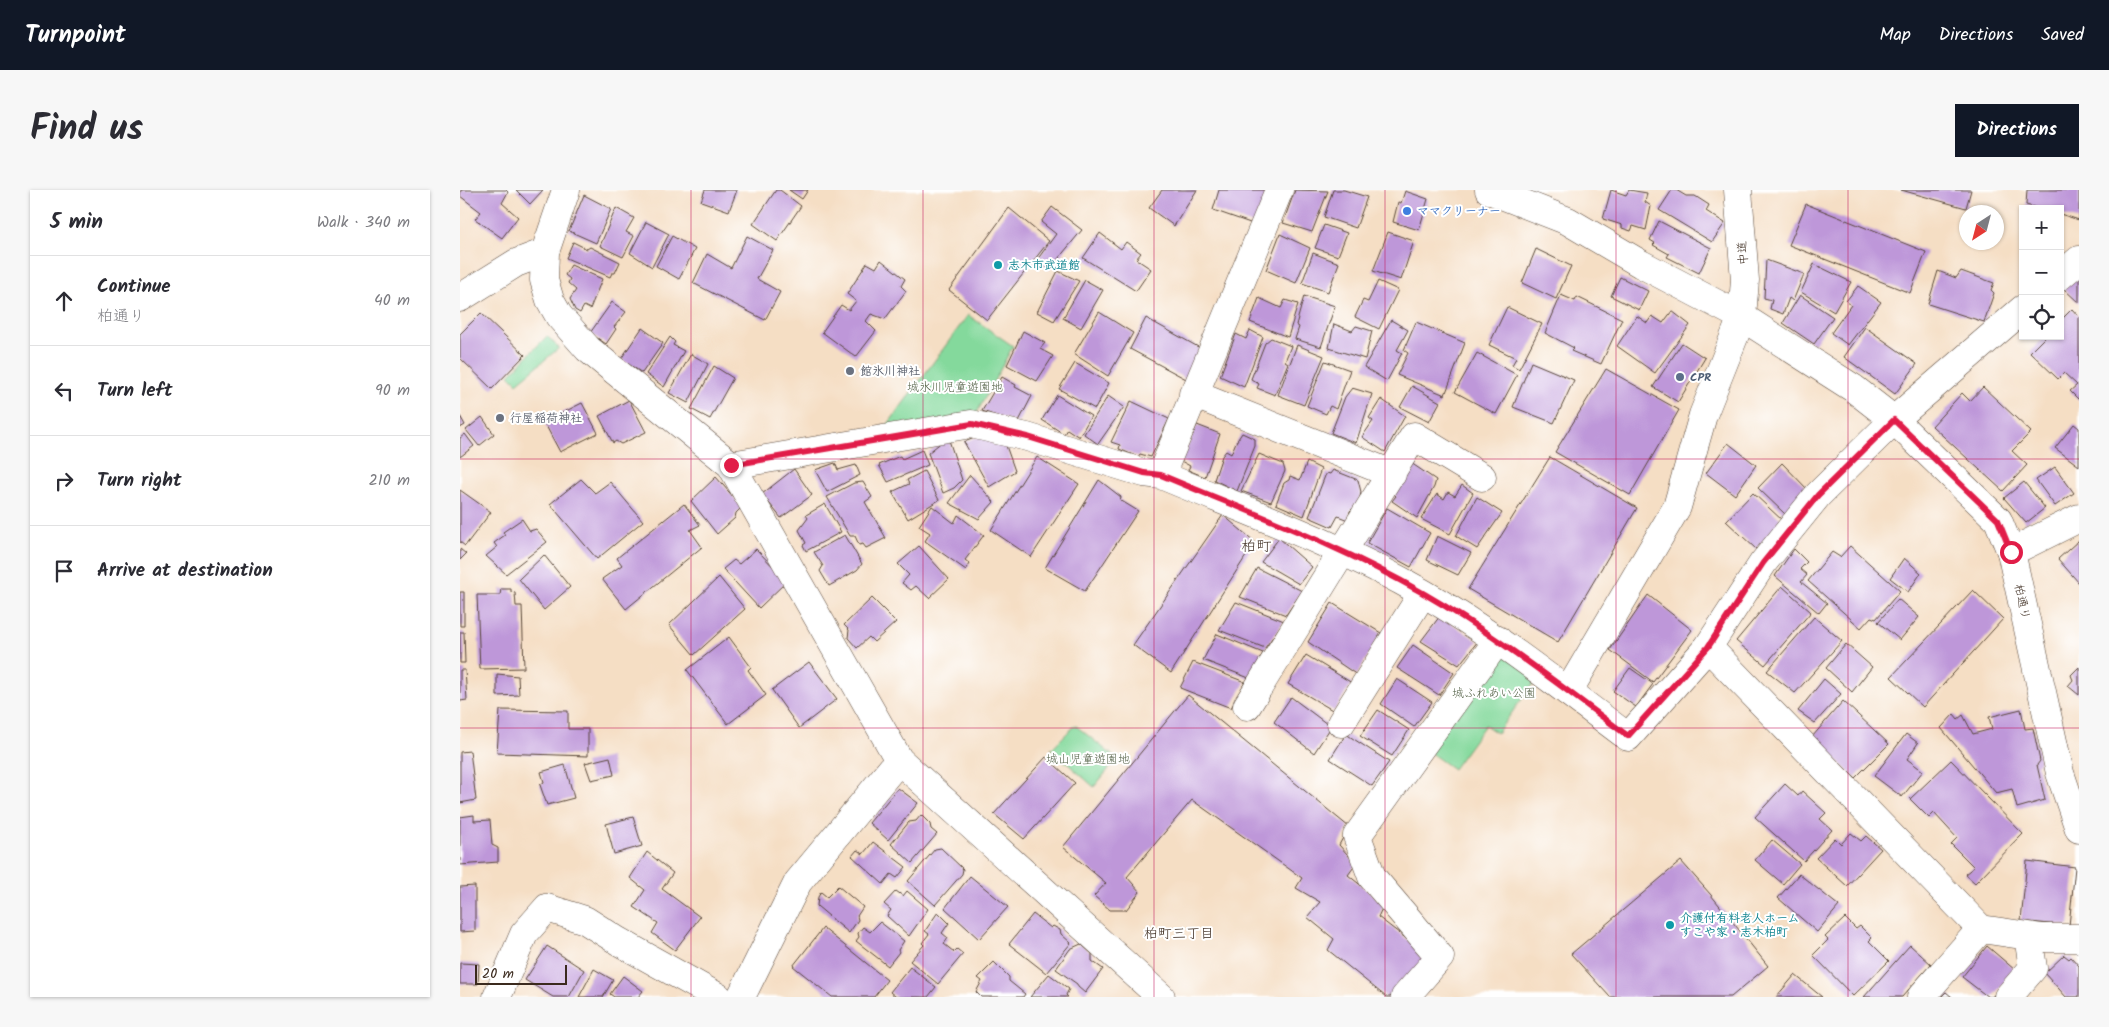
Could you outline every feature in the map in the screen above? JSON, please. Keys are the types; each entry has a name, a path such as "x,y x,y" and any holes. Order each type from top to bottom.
{"street":[{"path":"566,190 544,252 544,280 550,300 559,316 588,349 731,465 899,760 1161,997"},
{"path":"1161,475 1279,190"},
{"name":"柏通り","path":"1489,190 1568,221 1641,264 1742,317 1854,388 1894,420 1998,520 2011,552 2060,773 2079,829"},
{"name":"中道","path":"1568,692 1677,507 1703,415 1742,317 1746,280 1738,190"},
{"path":"460,298 516,263 544,252"},
{"path":"2064,273 2079,260"},
{"path":"731,465 972,424 1028,437 1144,473 1161,475 1344,551 1423,593 1498,640 1628,736 1708,647 1763,563 1818,495 1894,420 2019,312"},
{"path":"1193,394 1392,474"},
{"path":"1247,706 1414,436 1482,477"},
{"path":"2011,552 2079,518"},
{"path":"1341,723 1423,593"},
{"path":"1405,997 1440,957 1372,877 1357,836 1498,640"},
{"path":"1708,647 1980,929 2028,936 2079,938"},
{"path":"741,997 798,882 899,760"},
{"path":"497,997 524,934 547,908 585,920 618,941 718,997"},
{"path":"1921,997 1980,929"},
{"path":"2008,997 2033,968 2028,936"}],"green space":[{"name":"城氷川児童遊園地","path":"968,315 1013,346 973,420 883,431"},
{"path":"547,336 559,348 517,383 509,375"},
{"name":"城ふれあい公園","path":"1498,641 1541,673 1497,733 1485,725 1453,769 1422,747"},
{"name":"城山児童遊園地","path":"1075,725 1117,759 1094,787 1051,749"}],"building":[{"path":"461,190 506,190 508,192 502,203 518,217 502,238 475,219 481,212 460,196"},
{"path":"516,190 543,190 530,204"},
{"path":"705,190 737,190 729,211 701,201"},
{"path":"776,190 780,190 801,206 777,241 753,224"},
{"path":"789,190 808,190 802,199"},
{"path":"1162,190 1197,190 1174,226 1149,208"},
{"path":"1219,190 1269,190 1256,225 1213,210"},
{"path":"1295,190 1328,191 1312,232 1283,223"},
{"path":"1333,190 1344,190 1367,197 1356,228 1324,217"},
{"path":"1611,190 1626,195 1629,190 1647,193 1645,202 1651,206 1646,230 1633,226 1631,231 1622,228 1622,225 1603,219"},
{"path":"1672,190 1676,190 1686,196 1695,196 1709,205 1706,211 1725,223 1712,242 1659,210"},
{"path":"1901,190 1971,190 1967,205 1959,206"},
{"path":"2027,190 2079,190 2079,220 2064,215 2064,205 2026,205"},
{"path":"1405,191 1428,199 1419,230 1393,222 1398,202 1401,203"},
{"path":"584,195 611,209 596,243 569,231"},
{"path":"1806,204 1926,252 1910,293 1789,245"},
{"path":"1052,207 1082,230 1049,270 1037,260 1056,234 1041,222"},
{"path":"616,208 634,218 626,232 634,236 623,257 600,246"},
{"name":"志木市武道館","path":"1009,208 1049,241 987,320 949,290"},
{"path":"1659,221 1711,248 1699,273 1667,257 1669,254 1653,245 1655,243 1650,240"},
{"path":"646,222 669,234 652,267 630,253"},
{"path":"1324,225 1347,233 1338,256 1315,248"},
{"path":"1388,232 1414,241 1401,280 1373,271"},
{"path":"1100,233 1121,249 1126,242 1141,253 1136,259 1151,269 1136,291 1083,258"},
{"path":"1280,234 1310,248 1296,283 1266,270"},
{"path":"672,236 695,249 679,279 656,266"},
{"path":"747,236 773,250 757,279 780,292 765,320 693,283 707,254 731,268"},
{"path":"573,242 587,249 590,247 620,262 615,273 612,273 610,277 566,258"},
{"path":"1536,249 1571,266 1556,299 1522,283"},
{"path":"1313,253 1339,263 1328,292 1302,283"},
{"path":"881,260 905,279 901,286 906,291 885,319 871,314 866,321 876,331 856,357 822,332 841,305 849,310 856,301 847,294 867,263 876,268"},
{"path":"1766,260 1804,274 1793,301 1789,298 1783,314 1770,309 1772,300 1764,298"},
{"path":"1814,264 1851,282 1834,312 1801,292"},
{"path":"571,265 602,279 590,309 584,306 580,313 575,310 570,299 576,290 568,283 570,279 565,275"},
{"path":"1058,271 1079,281 1054,321 1037,312"},
{"path":"1938,271 1956,278 1961,271 1994,283 1991,290 1994,293 1984,322 1928,304"},
{"path":"2079,273 2079,303 2064,289"},
{"path":"1620,277 1648,291 1639,310 1611,296"},
{"path":"1085,280 1103,290 1081,328 1063,318"},
{"path":"1378,281 1398,290 1379,329 1355,317 1363,300 1368,302"},
{"path":"1858,286 1881,302 1848,345 1831,333 1851,305 1846,301"},
{"path":"1561,295 1575,301 1577,297 1622,319 1601,364 1571,351 1574,348 1545,333"},
{"path":"1800,295 1833,317 1814,344 1783,323"},
{"path":"1304,296 1335,306 1321,347 1295,339 1299,327 1296,325"},
{"path":"1259,298 1281,308 1285,300 1298,304 1288,337 1250,322"},
{"path":"612,302 626,312 614,327 616,329 606,344 590,333"},
{"path":"1507,307 1542,324 1519,369 1512,365 1516,358 1489,345"},
{"path":"2072,309 2079,317 2079,400 2070,391 2077,385 2064,373 2058,379 2030,352 2042,340 2064,340 2064,317"},
{"path":"1672,311 1690,325 1655,373 1617,346 1637,316 1647,323 1652,316 1663,323"},
{"path":"1099,312 1133,333 1108,376 1074,354"},
{"path":"481,313 525,355 492,389 460,358 460,334"},
{"path":"1146,318 1200,348 1188,380 1130,349"},
{"path":"1391,320 1408,330 1397,350 1402,353 1387,381 1364,367"},
{"path":"1416,322 1465,343 1445,395 1397,375 1408,353 1404,350"},
{"path":"1334,324 1352,331 1356,326 1372,331 1365,359 1329,348"},
{"path":"1865,327 1917,364 1895,394 1844,357"},
{"path":"642,328 663,343 642,373 621,359"},
{"path":"1250,330 1263,337 1244,387 1220,376 1236,334 1246,339"},
{"path":"1023,331 1045,343 1040,349 1053,356 1037,381 1007,365"},
{"path":"670,337 675,342 673,345 684,351 664,387 646,374"},
{"path":"1271,338 1291,346 1285,361 1288,363 1275,395 1257,388 1259,384 1251,379 1265,343"},
{"path":"1682,343 1705,358 1678,402 1653,387"},
{"path":"1297,345 1324,356 1304,405 1278,395"},
{"path":"1477,353 1517,375 1496,414 1455,392"},
{"path":"691,354 708,364 688,403 669,393"},
{"path":"1325,361 1350,370 1336,409 1330,406 1326,414 1307,406"},
{"path":"1531,362 1574,380 1554,423 1513,407"},
{"path":"1075,363 1109,383 1095,409 1059,389"},
{"path":"714,366 733,378 710,419 691,409"},
{"path":"1606,369 1679,410 1630,495 1555,452"},
{"path":"1002,377 1032,396 1018,423 982,411"},
{"path":"1412,386 1440,402 1429,422 1400,407"},
{"path":"1983,387 2031,432 2012,451 2027,465 2003,491 1932,426 1962,393 1970,401"},
{"path":"1352,388 1372,394 1356,443 1331,433 1345,397"},
{"path":"1057,395 1091,416 1079,437 1067,429 1064,434 1042,420"},
{"path":"1108,396 1124,407 1098,444 1084,434"},
{"path":"1381,399 1405,416 1385,452 1362,437 1373,421 1369,418"},
{"path":"629,400 646,432 621,444 616,441 613,443 599,416"},
{"path":"1131,401 1169,419 1151,457 1140,454 1138,457 1119,449 1120,445 1111,442"},
{"path":"582,403 598,433 560,452 544,422"},
{"path":"460,416 465,425 460,428"},
{"path":"482,417 494,434 479,446 466,430"},
{"path":"2074,424 2079,428 2079,466 2055,448"},
{"path":"1197,425 1220,434 1205,477 1188,470 1190,466 1181,461"},
{"path":"1242,433 1255,439 1255,446 1237,491 1214,480 1222,456 1226,451 1231,454"},
{"path":"465,434 474,446 460,457 460,438"},
{"path":"983,435 1005,443 1015,471 989,487 964,442"},
{"path":"948,437 962,480 954,488 943,493 928,453"},
{"path":"1728,443 1756,465 1735,495 1706,473"},
{"path":"922,450 928,465 888,482 879,465 900,456 902,459"},
{"path":"1259,454 1283,464 1285,471 1271,502 1241,491"},
{"path":"1037,457 1079,484 1031,557 991,530"},
{"path":"1550,457 1637,508 1558,642 1468,589"},
{"path":"1307,462 1321,469 1304,516 1276,504 1284,483 1289,480 1290,476 1300,480"},
{"path":"835,463 838,470 856,465 860,475 827,492 815,470"},
{"path":"1411,463 1436,480 1417,518 1392,501 1396,496 1393,493"},
{"path":"1782,463 1810,492 1786,515 1758,488"},
{"path":"2055,467 2074,493 2055,506 2036,480"},
{"path":"794,469 812,495 781,518 762,494"},
{"path":"1333,470 1358,480 1361,492 1359,502 1350,511 1348,520 1338,516 1332,527 1309,517 1325,476"},
{"path":"924,471 939,500 908,519 892,492 909,484 907,480"},
{"path":"970,475 994,502 979,519 949,503"},
{"path":"716,477 742,507 736,513 735,518 717,534 691,501"},
{"path":"581,479 595,493 610,482 643,521 597,559 550,504"},
{"path":"1099,480 1121,497 1120,500 1138,511 1085,591 1045,568"},
{"path":"863,482 872,497 865,502 886,538 866,548 863,544 859,545 855,536 850,536 827,497 854,483"},
{"path":"2024,482 2045,508 2026,523 2004,498"},
{"path":"1462,485 1473,493 1450,534 1421,519 1437,494 1444,499 1448,492 1455,496"},
{"path":"460,490 491,512 465,546 460,542"},
{"path":"1753,493 1783,521 1756,549 1726,521"},
{"path":"1477,497 1502,513 1477,549 1456,536"},
{"path":"684,504 700,525 690,530 702,547 626,609 602,579 622,565 617,558"},
{"path":"825,504 841,532 806,551 803,545 806,543 799,530 808,518 806,515"},
{"path":"932,506 954,523 958,515 984,535 965,560 970,564 966,570 925,541 930,533 919,526"},
{"path":"1387,508 1430,533 1411,567 1367,543"},
{"path":"1223,515 1255,542 1171,673 1133,645"},
{"path":"522,519 530,531 536,529 547,542 506,574 486,556 497,547 494,543 505,535 503,532"},
{"path":"845,535 862,564 857,570 829,586 820,571 823,566 814,552"},
{"path":"1437,536 1471,553 1458,575 1427,560"},
{"path":"1279,538 1312,567 1299,584 1261,562"},
{"path":"2079,540 2079,583 2058,559"},
{"path":"919,546 949,579 929,598 916,586 911,590 902,583 909,575 898,564"},
{"path":"1850,546 1900,591 1876,619 1871,617 1861,628 1808,581 1832,552 1840,557"},
{"path":"460,549 466,554 460,560"},
{"path":"756,549 787,581 759,608 723,569 734,560 739,564"},
{"path":"1794,549 1807,562 1800,569 1807,575 1801,582 1827,603 1819,613 1775,576"},
{"path":"544,555 570,587 544,610 519,579"},
{"path":"1904,558 1921,573 1908,592 1890,578"},
{"path":"1257,568 1302,591 1286,615 1240,597"},
{"path":"719,577 745,609 694,655 669,625"},
{"path":"1782,586 1811,612 1765,665 1736,641"},
{"path":"501,589 511,589 511,592 515,593 516,606 522,606 524,668 480,669 477,595 500,595"},
{"path":"1973,590 2003,619 1923,707 1891,677"},
{"path":"460,592 464,592 464,626 460,626"},
{"path":"1648,595 1692,630 1653,682 1610,650"},
{"path":"872,598 896,622 874,642 869,637 857,648 848,638 849,630 844,625"},
{"path":"1898,599 1919,617 1900,640 1878,622"},
{"path":"1236,602 1284,621 1265,648 1219,630"},
{"path":"1332,603 1381,633 1357,675 1308,642"},
{"path":"1440,616 1478,641 1459,665 1421,641"},
{"path":"1814,617 1842,641 1795,693 1767,671"},
{"path":"460,632 464,632 465,663 460,663"},
{"path":"1217,634 1263,653 1249,678 1203,660"},
{"path":"729,637 751,667 748,670 766,695 728,724 687,670"},
{"path":"1846,644 1872,667 1852,692 1826,668"},
{"path":"1413,645 1454,673 1439,695 1397,668"},
{"path":"1306,655 1352,683 1334,711 1288,684"},
{"path":"809,662 837,699 799,728 772,690"},
{"path":"1193,662 1245,682 1231,708 1180,688"},
{"path":"2079,667 2079,695 2068,686 2073,680 2071,675"},
{"path":"1630,668 1653,684 1636,707 1613,691"},
{"path":"460,670 465,670 467,700 460,701"},
{"path":"497,674 518,676 519,695 497,696"},
{"path":"1397,679 1432,702 1414,727 1381,704"},
{"path":"1824,679 1841,694 1815,723 1798,711"},
{"path":"1188,695 1349,827 1339,845 1356,864 1348,875 1384,904 1378,917 1429,956 1390,997 1386,997 1328,950 1334,939 1307,917 1320,902 1296,888 1302,878 1192,800 1127,877 1140,892 1126,910 1110,910 1094,896 1106,883 1063,847"},
{"path":"1291,697 1331,727 1314,753 1274,722"},
{"path":"1843,701 1889,744 1855,778 1812,737"},
{"path":"2021,709 2025,729 2033,728 2040,761 2037,765 2045,800 2017,808 2012,789 1996,793 1941,728 1954,714 1958,719 1963,715 1973,734 1992,729 1989,717"},
{"path":"500,710 568,711 568,729 588,729 588,756 497,753"},
{"path":"1378,710 1409,730 1392,756 1360,736"},
{"path":"1346,734 1389,762 1372,786 1330,759"},
{"path":"1906,734 1918,743 1907,759 1923,771 1902,797 1874,776"},
{"path":"470,751 476,800 460,803 460,752"},
{"path":"610,757 614,775 591,780 585,763"},
{"path":"1046,757 1075,783 1024,839 994,814"},
{"path":"1951,760 2023,834 1975,883 1965,874 1974,867 1951,844 1957,838 1934,813 1929,818 1910,799"},
{"path":"565,765 574,798 547,805 540,785 544,782 541,772"},
{"path":"1785,784 1798,796 1802,791 1826,813 1820,819 1832,830 1804,861 1755,817"},
{"path":"898,788 918,803 888,840 869,823"},
{"path":"474,815 474,821 490,820 492,845 498,848 498,862 460,865 460,817"},
{"path":"921,815 937,834 912,863 891,844 909,822 916,821"},
{"path":"633,817 642,846 614,854 606,824"},
{"path":"1851,833 1861,841 1866,836 1881,849 1847,886 1816,858 1835,838 1841,844"},
{"path":"1772,840 1800,864 1783,884 1755,860"},
{"path":"873,842 906,867 897,878 891,874 883,884 852,856 857,850 863,854"},
{"path":"941,848 963,869 962,874 935,905 908,881 935,849"},
{"path":"647,852 673,873 662,889 700,917 675,950 652,933 658,923 634,907 645,890 630,878"},
{"name":"介護付有料老人ホーム すこや家・志木柏町","path":"1681,861 1768,966 1731,997 1610,997 1571,954"},
{"path":"2027,861 2075,867 2069,926 2021,921"},
{"path":"1799,874 1839,906 1817,932 1778,898"},
{"path":"970,876 1008,907 979,939 945,908"},
{"path":"475,886 475,931 460,932 460,887"},
{"path":"838,886 863,907 857,916 858,920 849,933 817,906 818,897 821,892 827,897"},
{"path":"896,891 903,896 907,891 928,909 909,936 887,916 891,910 884,904"},
{"path":"938,912 949,923 942,933 948,938 944,944 954,952 957,949 963,954 938,984 910,961 924,945 922,943 929,934 925,931"},
{"path":"1033,914 1051,928 1053,926 1060,930 1061,934 1071,943 1046,973 1009,944"},
{"path":"1845,918 1856,929 1860,926 1872,938 1869,941 1889,961 1853,996 1813,955 1828,940 1825,937"},
{"path":"880,922 904,941 898,950 899,952 888,966 856,941 859,937 858,933 863,927 870,932"},
{"path":"823,928 887,980 874,997 832,997 793,966"},
{"path":"1081,944 1092,954 1092,961 1103,969 1085,993 1077,984 1056,969 1070,949"},
{"path":"1910,945 1931,964 1902,997 1864,997"},
{"path":"547,946 584,970 569,997 553,997 525,980"},
{"path":"1987,946 2015,970 1992,997 1988,997 1962,977"},
{"path":"2064,955 2069,959 2071,957 2079,966 2079,997 2066,997 2045,973"},
{"path":"994,962 1009,977 1009,981 1025,994 1023,997 981,997 976,992 982,981 978,978"},
{"path":"460,963 479,964 478,984 460,984"},
{"path":"910,967 936,987 928,997 896,997 890,992"},
{"path":"594,969 613,980 603,997 579,997"},
{"path":"1049,974 1069,989 1066,995 1068,997 1030,997"},
{"path":"1795,975 1822,997 1776,997"},
{"path":"623,976 643,991 638,997 614,997 610,994"},
{"path":"1946,992 1952,997 1941,997"}],"place":[{"name":"ママクリーナー","path":"1407,211"},
{"name":"志木市武道館","path":"998,265"},
{"name":"館氷川神社","path":"850,371"},
{"name":"CPR","path":"1680,377"},
{"name":"行屋稲荷神社","path":"500,418"},
{"name":"介護付有料老人ホーム すこや家・志木柏町","path":"1670,925"}],"district":[{"name":"柏町","path":"1256,547"},
{"name":"柏町三丁目","path":"1179,934"}],"route":[{"path":"731,465 972,424 1028,437 1144,473 1161,475 1344,551 1423,593 1498,640 1628,736 1708,647 1763,563 1818,495 1894,420 1998,520 2011,552"}]}
